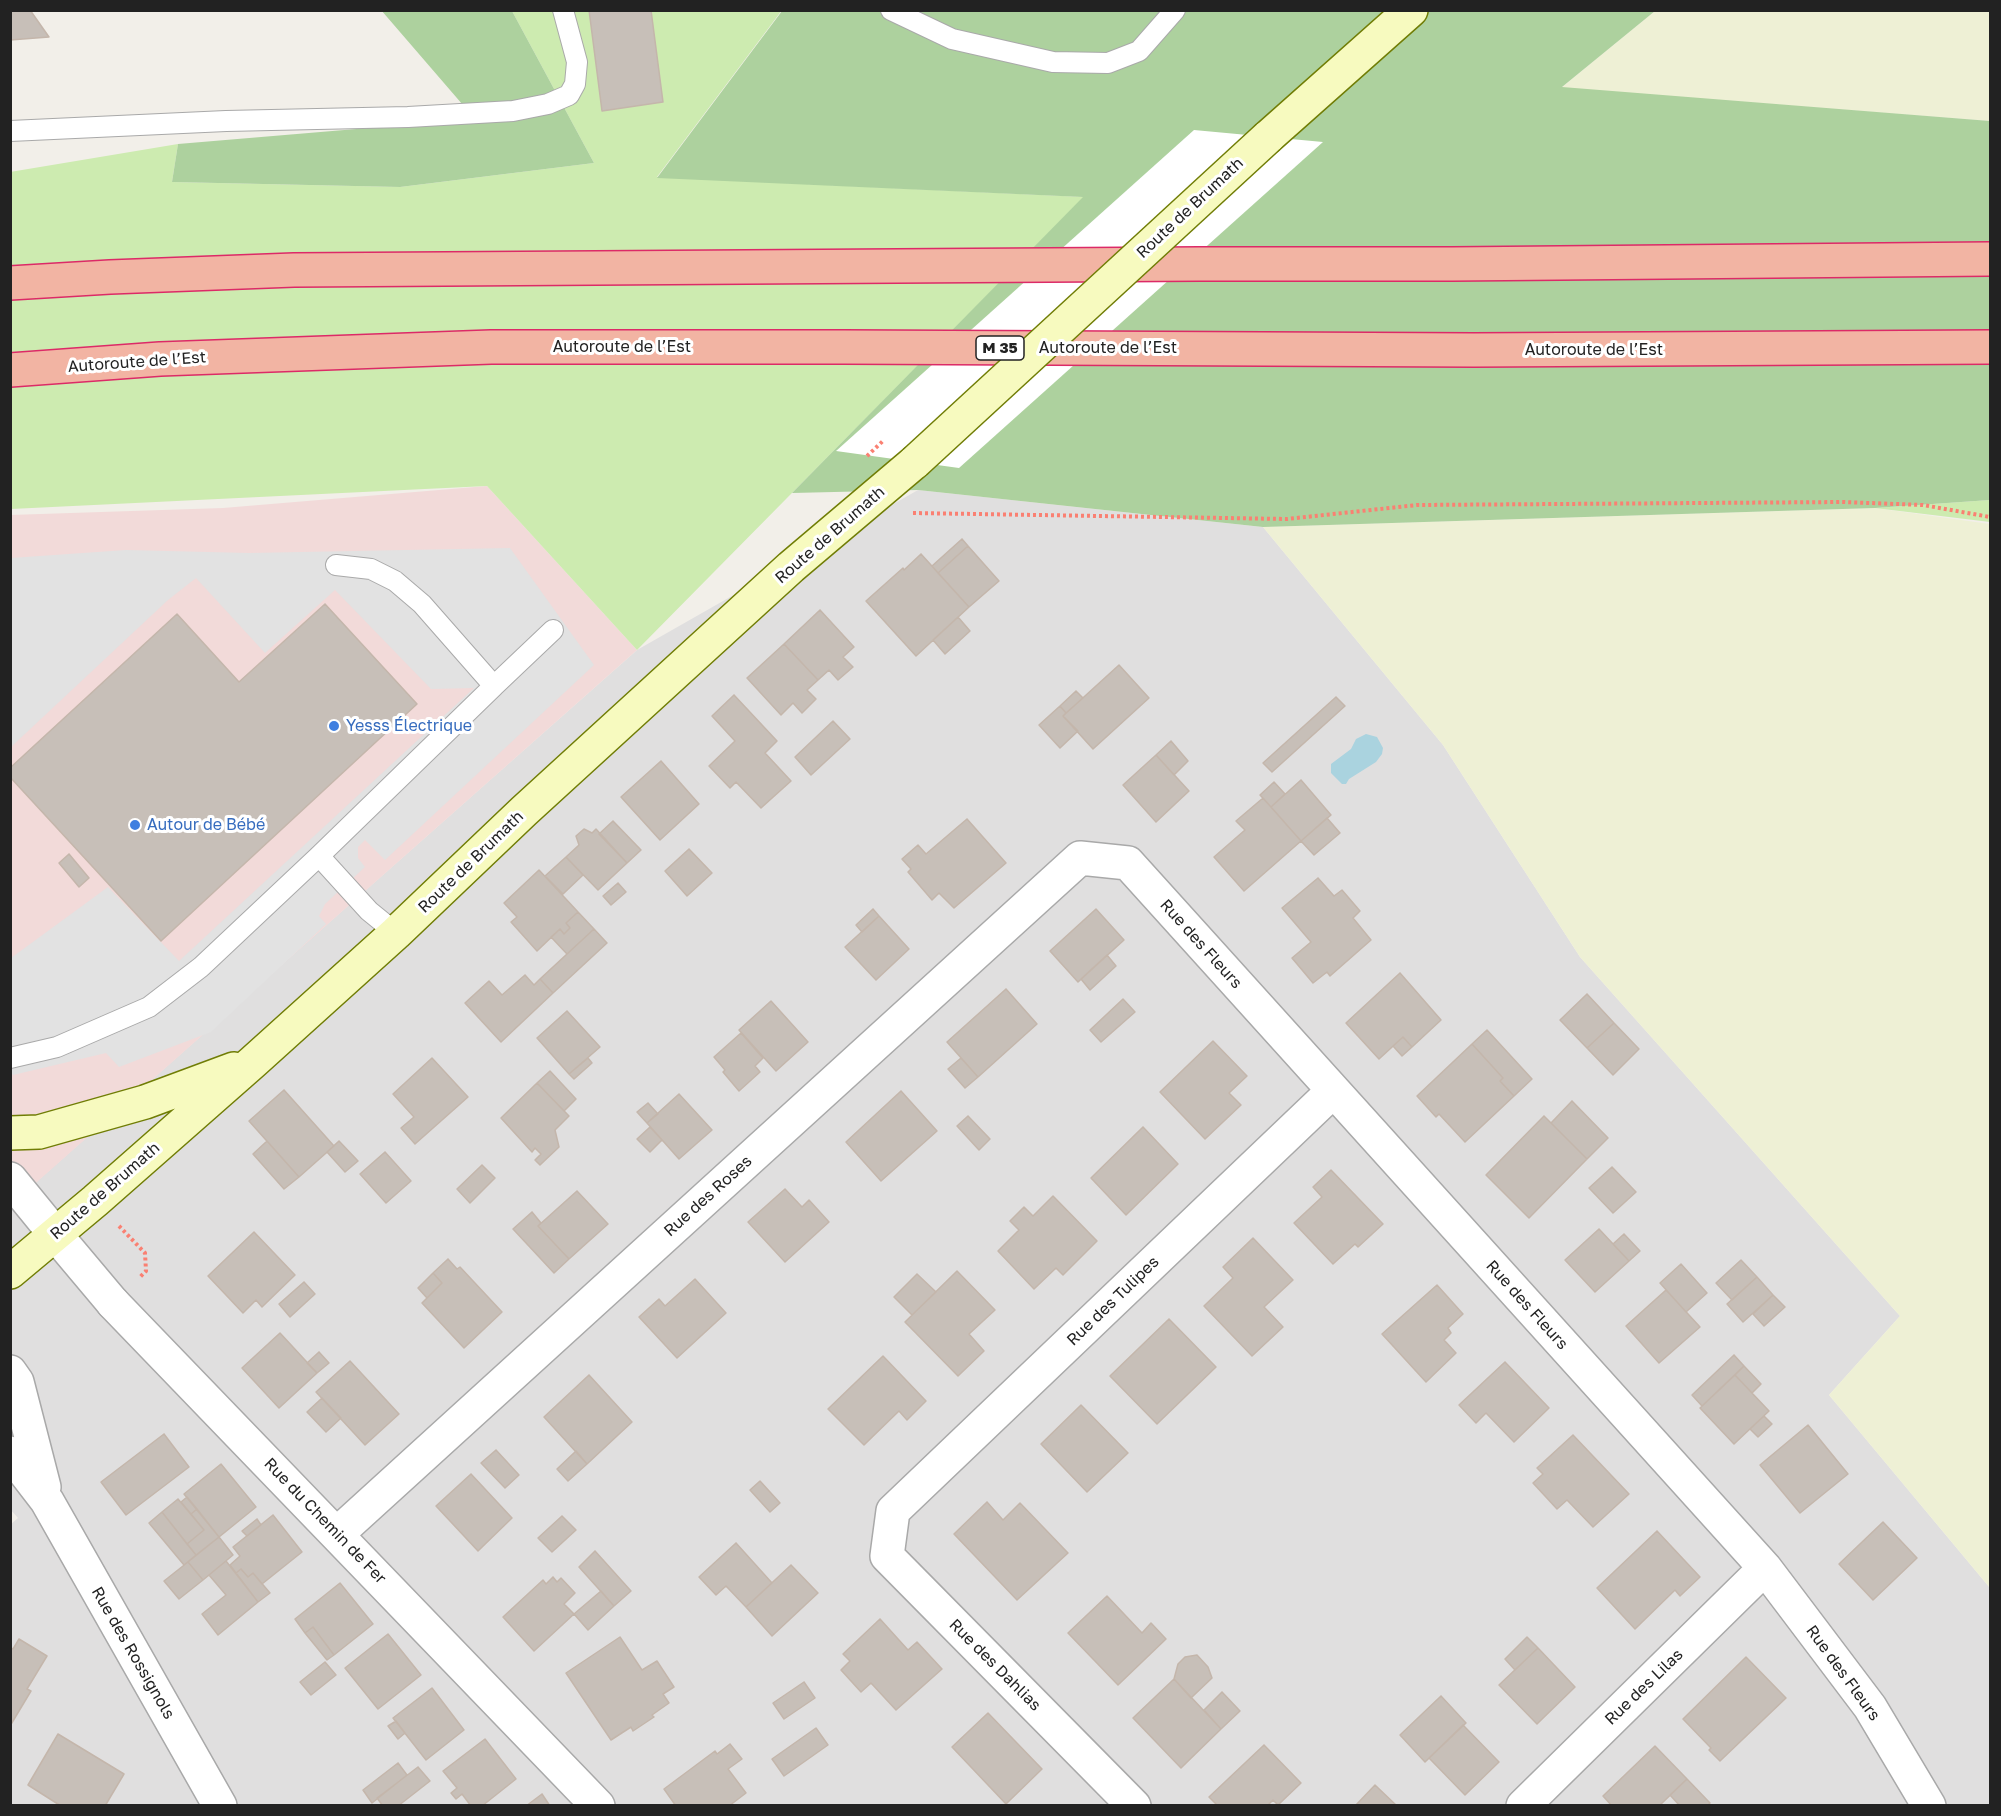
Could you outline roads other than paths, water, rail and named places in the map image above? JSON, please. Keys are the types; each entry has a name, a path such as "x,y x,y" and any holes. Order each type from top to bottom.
{"highway":[{"path":"10,283 294,270 1990,259"},
{"name":"Autoroute de l’Est","path":"10,370 160,359 491,347 1474,350 1990,347"}],"main road":[{"name":"Route de Brumath","path":"10,1272 253,1062 396,933 524,811 791,567 915,462 1268,137 1411,10"},
{"name":"Route de Brumath","path":"10,1133 39,1132 145,1102 253,1062"}],"street":[{"name":"Rue des Fleurs","path":"1080,858 1128,863 1765,1568 1870,1707 1929,1806"},
{"name":"Rue des Roses","path":"337,1534 1080,858"},
{"name":"Rue des Tulipes","path":"893,1511 1333,1091"},
{"name":"Rue du Chemin de Fer","path":"10,1179 113,1303 598,1806"},
{"name":"Rue des Rossignols","path":"10,1372 17,1382 47,1501"},
{"name":"Rue des Rossignols","path":"10,1453 47,1501 220,1806"},
{"name":"Rue des Dahlias","path":"893,1511 888,1556 1134,1806"},
{"name":"Rue des Lilas","path":"1522,1806 1765,1568"}],"lane":[{"path":"10,131 226,121 408,117 513,111 548,104 568,95 575,84 577,62 563,10"},
{"path":"891,10 952,39 1053,62 1108,63 1139,51 1175,10"},
{"path":"336,565 370,569 394,581 422,604 494,686"},
{"path":"10,1058 57,1047 149,1007 201,967 553,630"},
{"path":"319,856 369,911 396,933"}],"water":[{"path":"1366,734 1377,737 1383,748 1382,754 1376,762 1349,779 1346,784 1342,784 1331,773 1331,764 1351,749 1356,739"}],"place":[{"name":"Yesss Électrique","path":"334,726"},
{"name":"Autour de Bébé","path":"135,825"}]}
